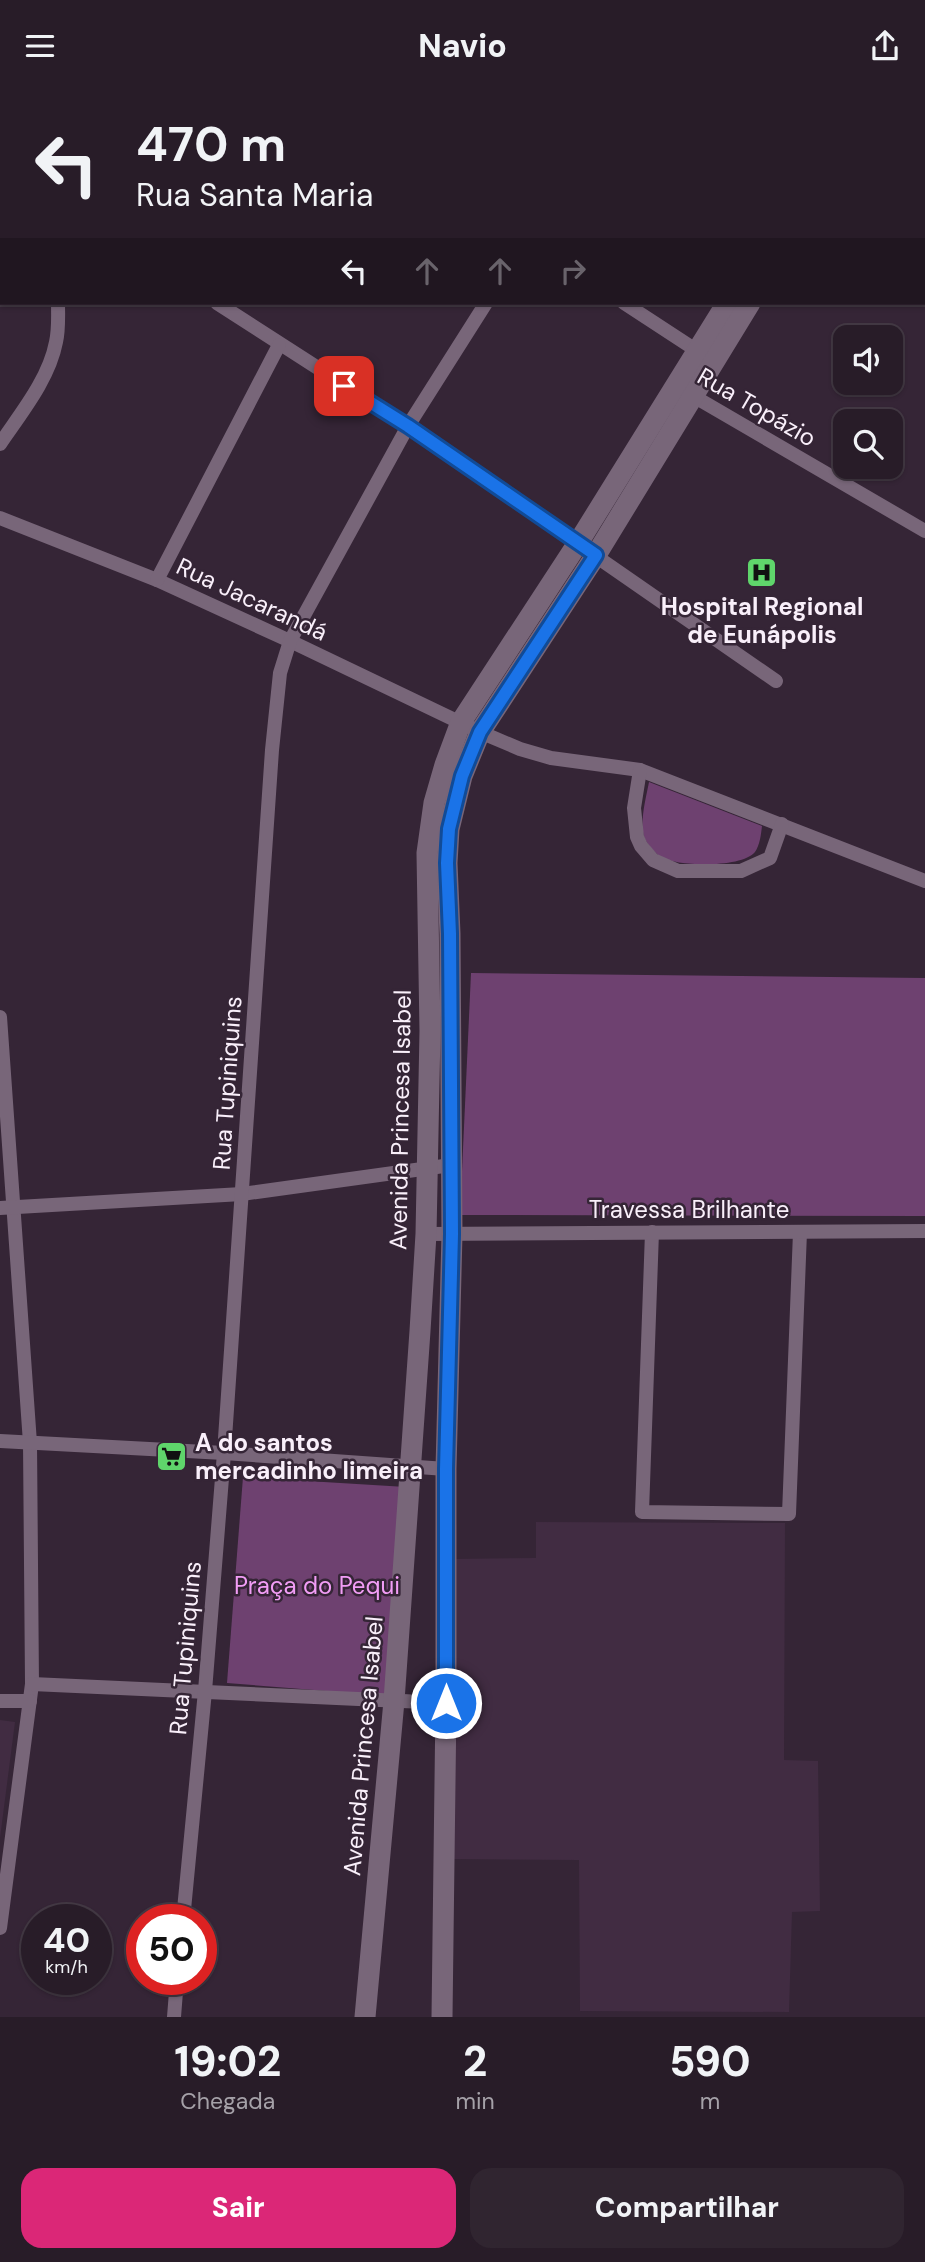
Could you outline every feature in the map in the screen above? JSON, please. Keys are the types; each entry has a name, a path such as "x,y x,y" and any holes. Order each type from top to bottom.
{"main road":[{"name":"Avenida Princesa Isabel","path":"705,356 726,305"},
{"name":"Avenida Princesa Isabel","path":"442,2017 446,1469 452,1234 447,863 449,829 462,776 480,732 587,549 705,356 748,305"},
{"name":"Avenida Princesa Isabel","path":"365,2017 394,1701 426,1234 430,1031 427,853 434,803 461,722 587,549"},
{"path":"420,1332 450,1332"}],"street":[{"path":"0,444 30,400 46,370 56,343 58,305"},
{"path":"220,305 408,426 776,681"},
{"name":"Rua Tupiniquins","path":"185,1904 205,1691 272,750 280,673 290,641 408,426 485,305"},
{"name":"Rua Topázio","path":"627,305 705,356"},
{"path":"157,580 279,345"},
{"name":"Rua Topázio","path":"684,390 925,531"},
{"name":"Rua Jacarandá","path":"0,518 157,580 480,732 551,758 640,769 925,881"},
{"path":"640,769 634,808 637,837 653,860 678,871 741,871 770,858 782,824"},
{"path":"0,1017 7,1207 30,1443 32,1685 0,1928"},
{"path":"7,1207 242,1194 451,1165"},
{"name":"Travessa Brilhante","path":"426,1234 925,1231"},
{"path":"652,1232 642,1511 789,1514 800,1232"},
{"path":"0,1441 446,1469"},
{"path":"32,1685 446,1703"},
{"path":"0,1702 30,1701"},
{"path":"174,2017 176,1995"}],"shaded area":[{"path":"536,1522 785,1523 784,1760 818,1761 820,1911 792,1912 789,2012 580,2011 579,1860 452,1859 453,1559 536,1558"},
{"path":"0,1720 15,1722 0,1838"}],"green space":[{"path":"649,782 762,826 755,852 737,861 710,864 681,863 661,857 649,845 644,835 643,812"},
{"path":"471,973 925,978 925,1216 460,1215"},
{"name":"Praça do Pequi","path":"243,1477 406,1487 390,1696 227,1683"}],"place":[{"name":"Hospital Regional de Eunápolis","path":"762,572"},
{"name":"A do santos mercadinho limeira","path":"172,1456"}],"route":[{"path":"344,386 408,426 596,555 480,732 462,776 449,829 447,863 452,1234 446,1469 446,1703"}]}
